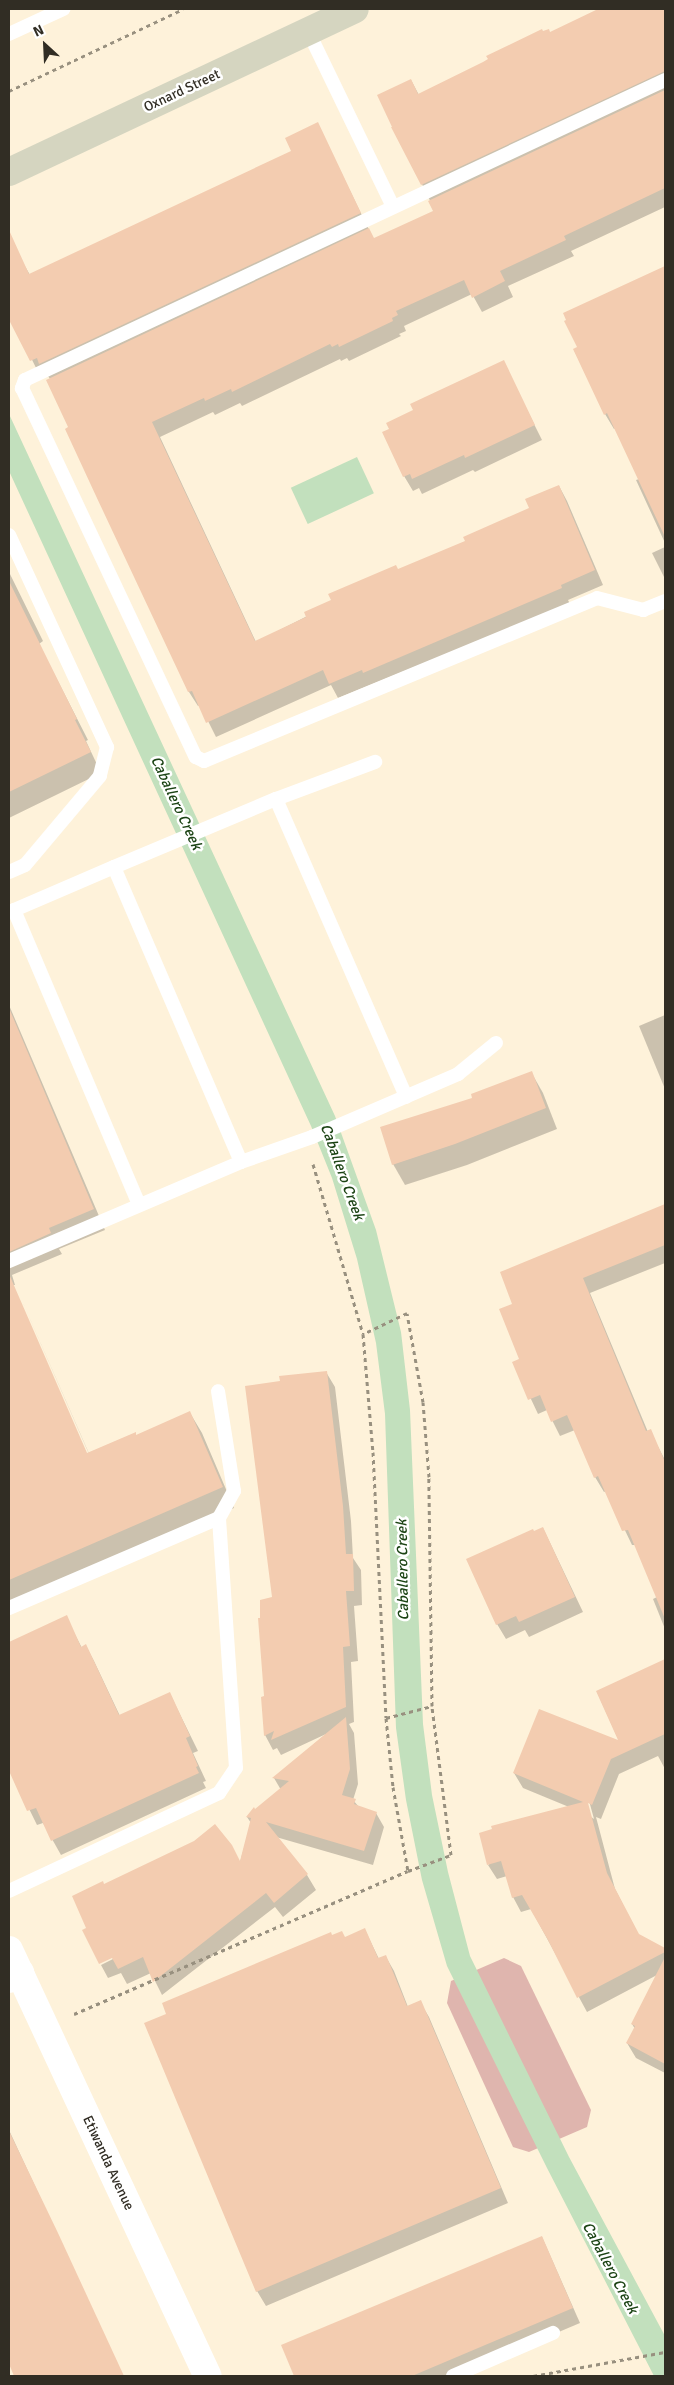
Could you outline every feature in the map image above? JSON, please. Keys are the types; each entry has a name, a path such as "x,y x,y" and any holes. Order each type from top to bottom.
{"main road":[{"name":"Oxnard Street","path":"9,172 355,9"}],"street":[{"name":"Etiwanda Avenue","path":"12,1967 45,2027 208,2376"}],"lane":[{"path":"9,34 63,9"},
{"path":"308,31 393,207"},
{"path":"665,80 26,380 22,388 196,757 204,761 597,598 643,610 665,600"},
{"path":"9,535 107,747 100,776 25,865 9,872"},
{"path":"139,1204 14,910 175,840 375,762"},
{"path":"276,799 406,1097"},
{"path":"114,867 241,1162"},
{"path":"9,1261 139,1204 241,1162 312,1137 458,1074 496,1043"},
{"path":"9,1891 219,1793 236,1768 219,1518 234,1491 218,1392"},
{"path":"9,1608 219,1518"},
{"path":"453,2376 553,2333"}],"path":[{"path":"9,91 183,9"},
{"path":"312,1160 363,1334 373,1452 386,1718 393,1787 408,1871"},
{"path":"45,2027 408,1871 451,1855 432,1706 429,1477 424,1402 407,1313 363,1334"},
{"path":"386,1718 432,1706"},
{"path":"533,2376 665,2352"}],"shaded area":[{"path":"504,1958 521,1966 591,2110 587,2127 529,2152 513,2147 447,2003 451,1981"}],"water":[{"name":"Caballero Creek","path":"9,414 335,1116 376,1230 401,1332 410,1410 423,1724 432,1795 448,1872 470,1956 569,2157 665,2336 665,2376 654,2376 547,2168 447,1966 422,1880 406,1800 396,1728 385,1414 376,1343 357,1259 332,1178 311,1126 9,471"},
{"path":"357,457 374,493 308,524 291,488"}],"building":[{"path":"598,9 665,9 665,71 421,185 377,95 411,79 418,94 483,62 488,59 486,56 542,29 543,31 549,29 550,32"},
{"path":"665,90 665,188 564,236 566,240 500,271 505,281 472,298 464,280 396,311 398,315 392,318 393,321 339,347 338,344 332,347 330,344 232,392 231,389 205,401 204,398 152,422 255,641 306,617 304,612 331,600 328,594 396,565 398,569 465,541 463,537 529,508 525,499 559,485 595,570 561,585 562,588 363,673 362,670 329,684 323,670 206,723 192,691 188,692 96,496 65,429 68,427 46,380 369,228 374,238 433,211 428,201"},
{"path":"318,122 361,213 39,364 37,358 30,361 9,320 9,230 29,274 291,151 285,138"},
{"path":"665,266 665,537 607,413 604,415 573,349 577,347 564,321 566,320 563,313"},
{"path":"504,360 535,425 465,458 464,455 412,479 410,474 403,477 382,432 389,429 386,423 413,410 410,404"},
{"path":"9,581 77,719 75,720 91,752 9,792"},
{"path":"9,1008 94,1209 49,1228 51,1233 9,1252"},
{"path":"532,1071 546,1108 455,1144 392,1165 380,1127 472,1098 471,1094"},
{"path":"665,1204 665,1245 583,1278 646,1431 651,1429 665,1462 665,1619 628,1530 622,1531 598,1476 594,1478 567,1415 551,1422 540,1395 528,1400 512,1362 519,1359 499,1309 512,1304 500,1272"},
{"path":"9,1274 87,1453 136,1432 136,1435 190,1411 223,1487 9,1580"},
{"path":"327,1371 343,1506 346,1554 353,1554 354,1591 346,1591 350,1646 343,1647 346,1707 271,1740 274,1731 264,1736 261,1697 264,1696 258,1618 260,1618 260,1600 272,1597 245,1386 280,1381 279,1376"},
{"path":"543,1527 575,1597 519,1622 516,1616 496,1625 466,1559 533,1529 534,1531"},
{"path":"67,1615 81,1647 86,1644 119,1715 170,1692 190,1736 186,1738 199,1773 51,1841 36,1808 27,1811 9,1771 9,1642"},
{"path":"665,1659 665,1734 611,1759 592,1805 588,1803 607,1873 639,1934 665,1948 665,1952 577,1998 548,1940 522,1895 512,1898 501,1861 487,1865 479,1833 492,1829 491,1826 583,1802 513,1773 539,1709 618,1740 596,1691"},
{"path":"346,1717 350,1769 342,1795 356,1799 354,1804 377,1812 364,1851 266,1822 308,1874 274,1903 266,1893 153,1982 143,1957 118,1969 112,1958 99,1964 82,1930 86,1928 72,1896 103,1881 104,1884 194,1841 215,1824 232,1845 240,1861 251,1818 246,1817 254,1807 255,1809 289,1781 272,1778"},
{"path":"365,1928 378,1958 386,1955 407,2006 421,2000 501,2188 256,2292 144,2023 166,2014 162,2003 331,1932 332,1935 342,1931 345,1937"},
{"path":"665,1957 665,2064 626,2043 635,2026 631,2024"},
{"path":"9,2131 124,2376 14,2376 9,2364"},
{"path":"542,2236 573,2308 412,2376 294,2376 281,2345"}]}
